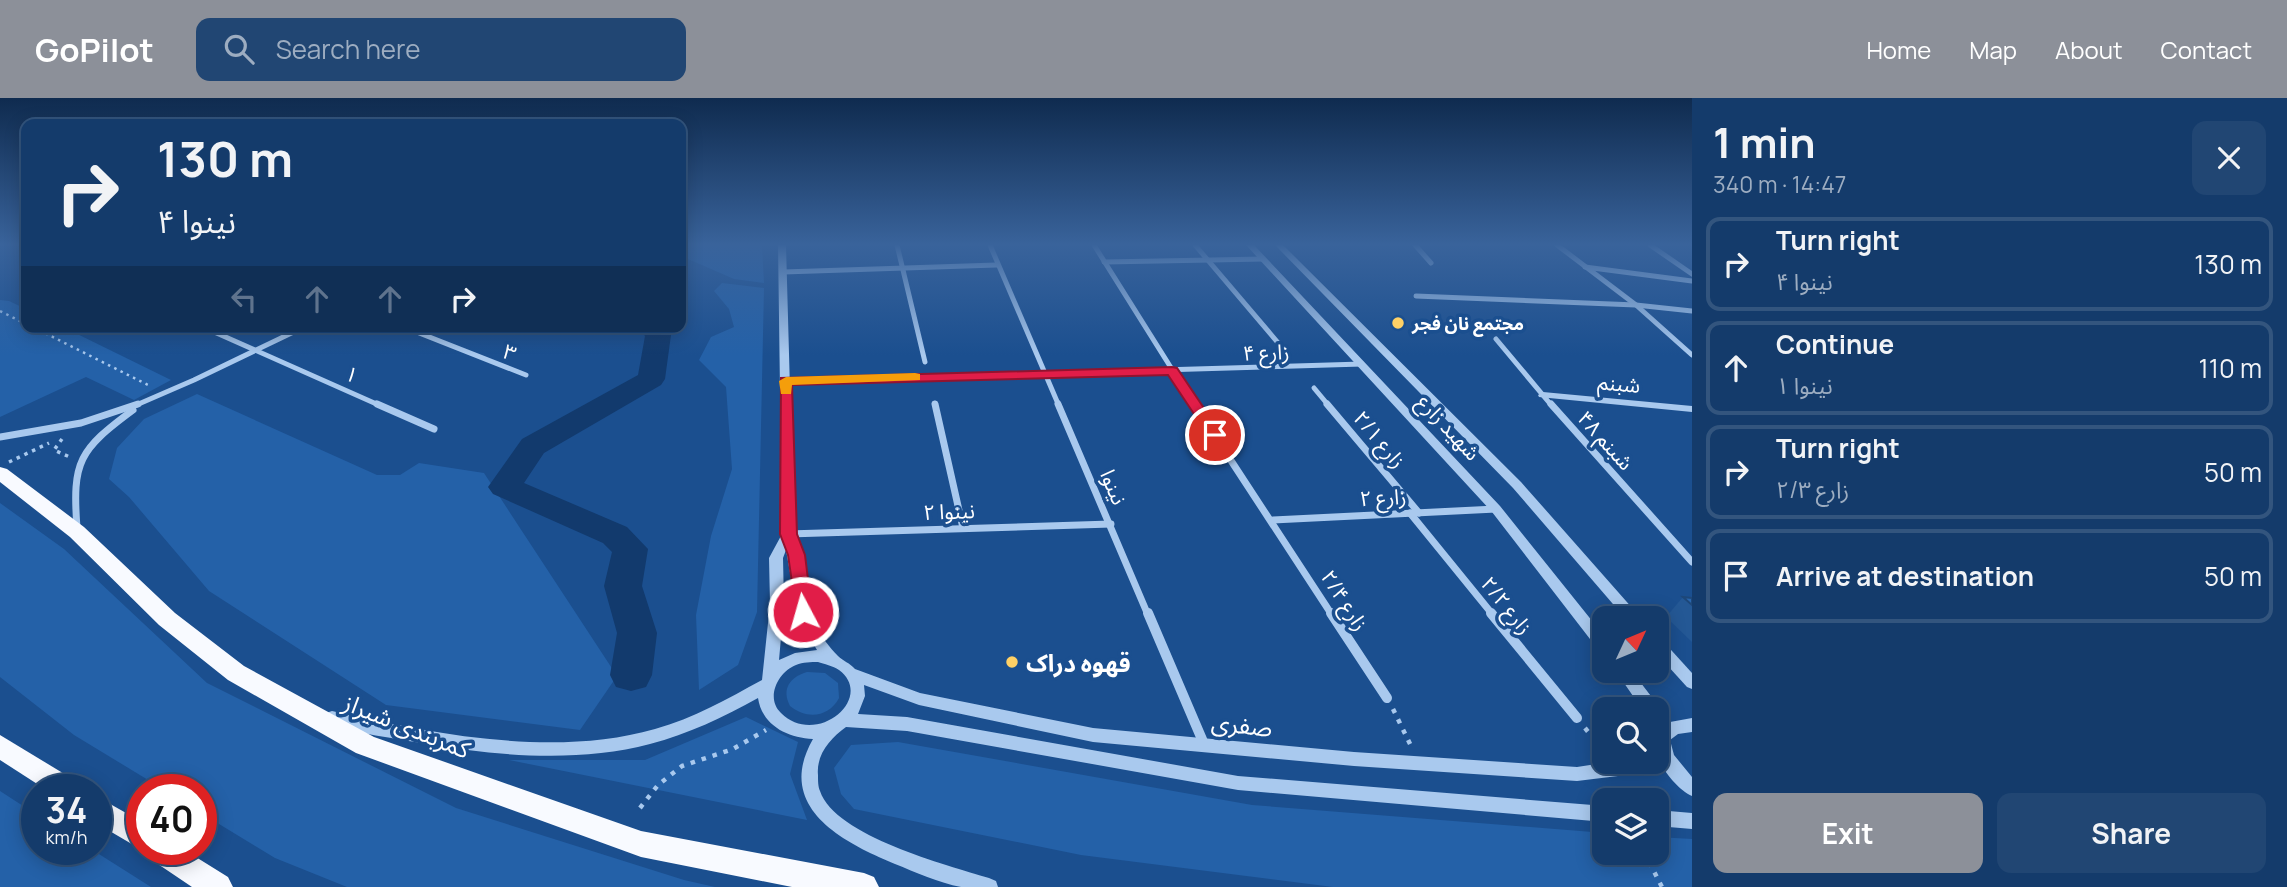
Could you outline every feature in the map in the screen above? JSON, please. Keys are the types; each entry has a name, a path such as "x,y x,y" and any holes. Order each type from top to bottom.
{"highway":[{"name":"کمربندی شیراز","path":"0,473 77,532 167,619 236,673 365,745 641,844 864,887"},
{"path":"0,746 44,774"},
{"path":"184,865 218,887"}],"street":[{"path":"783,282 788,534 796,555 803,612 809,627 832,659 853,674 858,685 859,698 855,710 822,736 812,755 808,792 825,816 854,837 912,861 989,887"},
{"path":"905,282 925,362"},
{"name":"نینوا","path":"1004,282 1046,373 1205,745"},
{"name":"۲/۴ زارع","path":"1116,282 1172,371 1273,520 1388,698"},
{"path":"1226,282 1284,351"},
{"name":"شهید زارع","path":"1284,282 1496,509 1592,631"},
{"name":"شهید زارع","path":"1316,282 1517,485 1623,606"},
{"path":"1605,282 1636,305 1692,355"},
{"path":"1416,296 1636,305 1692,311"},
{"name":"۱","path":"216,333 434,429"},
{"path":"0,437 43,433 82,425 141,405 292,333"},
{"name":"۳","path":"419,333 526,375"},
{"name":"۴۸ شبنم","path":"1496,339 1692,562"},
{"name":"۴ زارع","path":"786,381 1362,364"},
{"name":"۲/۱ زارع","path":"1314,388 1414,513"},
{"name":"شبنم","path":"1543,395 1690,411"},
{"path":"935,402 963,528"},
{"path":"77,532 75,478 81,461 89,447 104,431 141,405"},
{"name":"۲ زارع","path":"1273,520 1496,509"},
{"name":"۲/۲ زارع","path":"1414,513 1577,718"},
{"name":"۲ نینوا","path":"788,534 1111,524"},
{"path":"788,534 776,558 777,604 765,697 768,709 779,722 802,732 839,725 907,724 1238,782 1592,813"},
{"path":"304,712 365,726 467,742 607,746 677,729 715,714 769,681 791,661 804,657 832,659"},
{"path":"1670,658 1692,683"},
{"name":"صفری","path":"853,674 919,699 1093,735 1420,764 1577,774 1592,772"},
{"path":"1669,729 1692,724"},
{"path":"1669,764 1692,788"},
{"path":"1669,819 1692,821"}],"path":[{"path":"0,311 21,322"},
{"path":"45,333 165,394"},
{"path":"0,466 64,436 54,450 81,461"},
{"path":"1388,698 1420,764"},
{"path":"1577,718 1592,737"},
{"path":"640,808 658,785 672,773 695,761 733,749 779,722"},
{"path":"1651,865 1662,887"}],"shaded area":[{"path":"722,283 764,288 757,612 738,665 699,690 696,615 711,536 732,469 726,387 699,360 711,337 734,327 729,309 714,291"},
{"path":"0,300 21,307 21,333 75,333 171,380 134,400 86,377 0,417"},
{"path":"197,394 377,475 400,475 419,463 484,473 617,676 580,730 386,705 209,591 129,497 109,479 117,448 144,419"},
{"path":"0,503 64,549 207,683 456,808 684,880 715,887 347,887 275,858 217,823 217,774 138,774 74,735 0,677"},
{"path":"807,672 825,673 838,683 839,698 824,713 803,713 790,706 787,700 789,684"},
{"path":"746,717 798,742 790,774 807,820 509,760 645,760"},
{"path":"898,742 1252,805 1592,832 1592,865 1669,865 1669,838 1692,839 1692,887 1333,887 1081,855 854,809 841,794 834,768 851,745"},
{"path":"0,791 21,805 21,865 112,865 112,862 151,887 0,887"}],"building":[{"path":"1683,597 1692,598 1692,605"}],"waterway":[{"path":"631,675 637,633 623,586 630,549 615,535 505,487 533,446 651,379 656,333"}],"slow traffic":[{"path":"786,391 786,381 915,377"}],"place":[{"name":"مجتمع نان فجر","path":"1398,323"},
{"name":"قهوه دراک","path":"1012,662"}],"route":[{"path":"803,612 796,555 788,534 786,381 1172,371 1215,435"}]}
